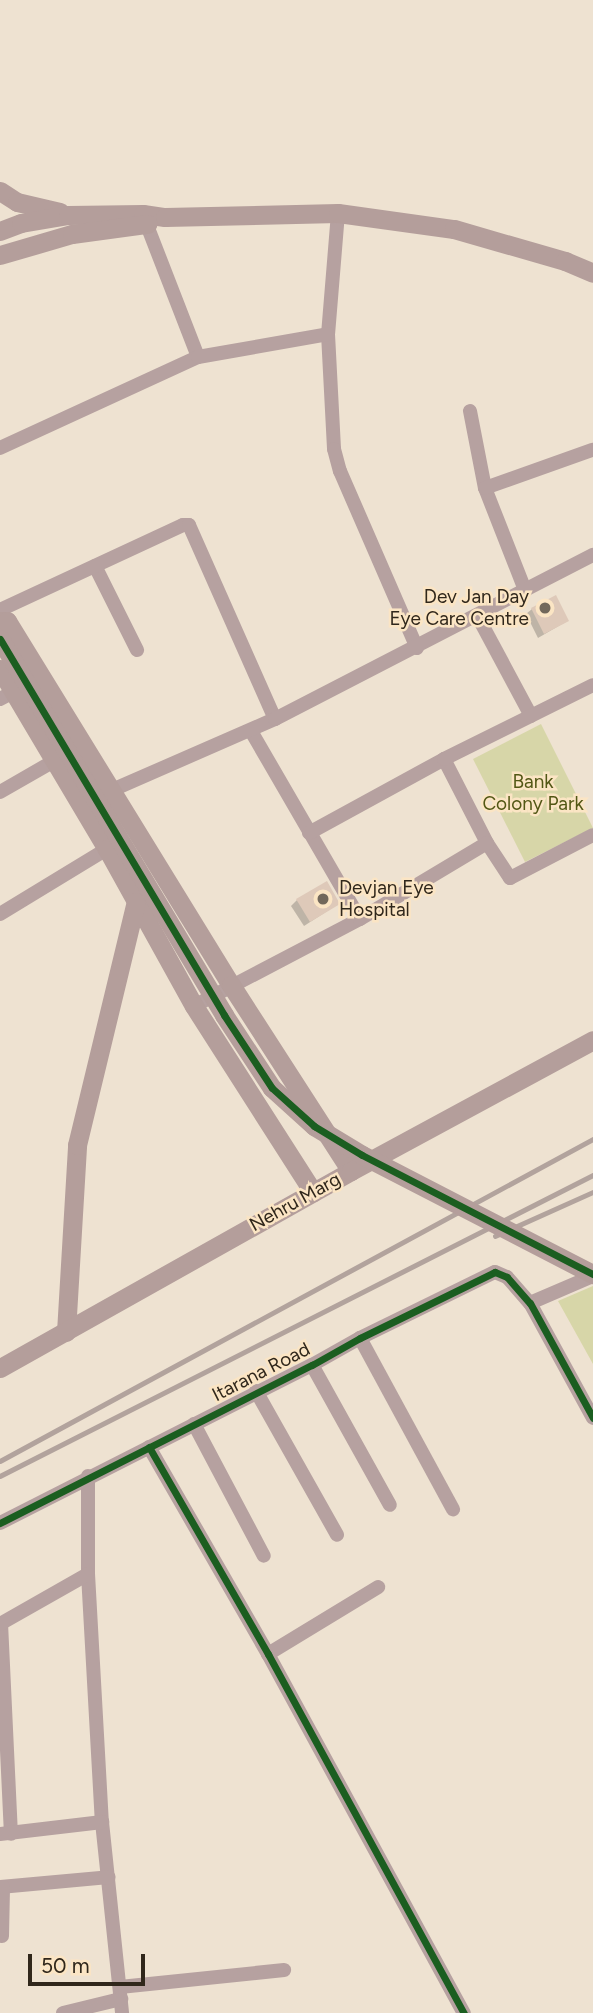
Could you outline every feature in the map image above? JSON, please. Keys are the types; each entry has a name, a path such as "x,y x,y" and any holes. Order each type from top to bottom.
{"street":[{"path":"0,191 17,202 68,215"},
{"path":"0,232 20,223 68,215 151,218 338,213 454,229 565,261 593,273"},
{"path":"338,213 328,334 332,428 340,471 417,648"},
{"path":"0,255 72,234 151,218"},
{"path":"151,218 198,357"},
{"path":"0,448 198,357 328,334"},
{"path":"470,411 485,488 525,590"},
{"path":"485,488 592,450"},
{"path":"0,610 189,525 275,719"},
{"path":"80,805 251,731 478,617 593,555"},
{"path":"95,566 137,650"},
{"path":"478,617 531,716"},
{"path":"0,621 7,621 231,985 351,1171"},
{"path":"0,639 224,1015 272,1088 314,1126 362,1155 593,1275"},
{"path":"0,669 6,696 54,761 107,849 194,1006 313,1192"},
{"path":"310,833 444,759 593,685"},
{"path":"251,731 360,919"},
{"path":"444,759 487,843 510,878 593,835"},
{"path":"0,792 54,761"},
{"path":"194,1006 360,919 487,843"},
{"path":"0,914 107,849"},
{"path":"66,1332 77,1145 136,902"},
{"name":"Nehru Marg","path":"0,1368 313,1192 593,1040"},
{"name":"Itarana Road","path":"0,1522 495,1272 507,1277 530,1303"},
{"path":"593,1275 530,1303 593,1418"},
{"path":"360,1338 453,1509"},
{"path":"312,1365 390,1505"},
{"path":"256,1391 337,1535"},
{"path":"194,1424 264,1556"},
{"path":"149,1447 268,1654 459,2012"},
{"path":"88,1476 88,1574 102,1822 121,2000"},
{"path":"88,1574 1,1623 6,1834 102,1822"},
{"path":"268,1654 378,1587"},
{"path":"2,1936 2,1887 109,1877"},
{"path":"63,2013 284,1970"}],"green space":[{"name":"Bank Colony Park","path":"541,724 593,828 525,862 473,759"},
{"path":"593,1286 593,1364 558,1301"}],"building":[{"path":"556,595 569,621 544,634 531,608"},
{"path":"327,881 340,904 310,922 296,899"}],"railway":[{"path":"0,1461 593,1139"},
{"path":"0,1476 593,1175"},
{"path":"495,1236 593,1192"}],"cycle path":[{"path":"0,639 224,1015 272,1088 314,1126 362,1155 593,1274"},
{"path":"0,1523 360,1338 495,1272 507,1277 530,1303 593,1418"},
{"path":"149,1447 268,1654 464,2013"}],"place":[{"name":"Dev Jan Day Eye Care Centre","path":"545,608"},
{"name":"Devjan Eye Hospital","path":"323,899"}]}
